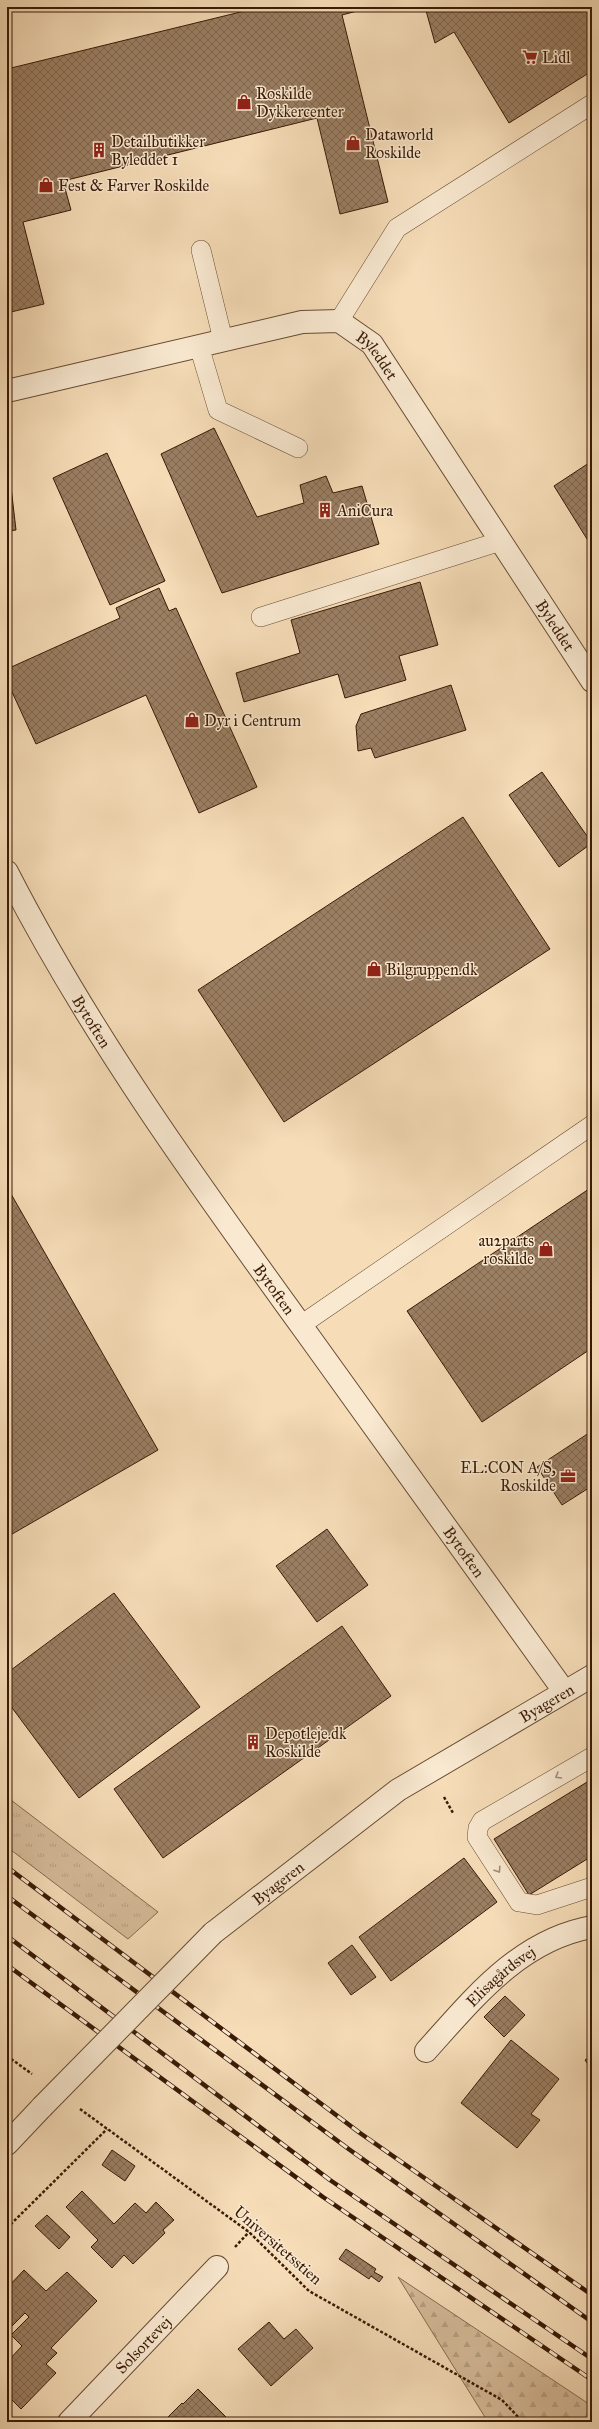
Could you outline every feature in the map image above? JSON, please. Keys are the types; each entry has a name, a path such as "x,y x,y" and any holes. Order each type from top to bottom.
{"street":[{"name":"Byleddet","path":"7,391 302,322 339,321 372,344 592,681"},
{"name":"Bytoften","path":"7,872 30,917 103,1039 208,1197 564,1691"},
{"name":"Byageren","path":"7,2144 213,1933 398,1790 564,1691 592,1676"},
{"name":"Elisagårdsvej","path":"426,2051 487,1984 522,1955 545,1941 592,1927"},
{"name":"Solsortevej","path":"69,2422 217,2267"}],"lane":[{"path":"339,321 397,228 592,104"},
{"path":"201,250 223,340"},
{"path":"199,346 218,410 298,448"},
{"path":"261,617 501,541"},
{"path":"301,1326 592,1125"},
{"path":"592,1757 482,1821 478,1828 477,1837 519,1902 537,1905 592,1887"}],"path":[{"path":"429,1772 454,1814 478,1828"},
{"path":"7,2056 38,2078"},
{"name":"Universitetsstien","path":"76,2106 249,2232 309,2291 502,2400 523,2422"},
{"path":"7,2228 107,2129"}],"green space":[{"path":"7,1797 158,1912 128,1939 7,1847"},
{"path":"398,2277 592,2406 592,2422 488,2422"}],"building":[{"name":"Detailbutikker Byleddet 1","path":"261,7 356,7 357,11 342,15 388,202 340,214 317,118 63,181 71,210 23,222 44,304 7,313 7,69"},
{"name":"Lidl","path":"425,7 592,7 592,71 509,123 454,32 435,43"},
{"name":"AniCura","path":"214,428 257,517 304,503 300,485 326,476 333,493 362,486 379,544 222,593 161,454"},
{"path":"107,453 165,581 110,605 53,478"},
{"path":"592,461 592,547 554,486"},
{"path":"11,487 16,530 7,531 7,488"},
{"path":"420,582 438,645 399,656 406,680 345,698 338,674 244,702 236,673 300,653 291,620"},
{"name":"Dyr i Centrum","path":"159,588 169,611 176,608 257,787 199,813 146,695 36,744 7,681 7,669 120,618 116,608"},
{"path":"451,685 466,730 375,758 371,748 358,751 356,726 361,714"},
{"path":"542,772 592,843 559,867 509,795"},
{"name":"Bilgruppen.dk","path":"463,817 550,949 284,1122 198,990"},
{"path":"7,1187 158,1450 7,1537"},
{"name":"au2parts roskilde","path":"592,1187 592,1348 482,1422 407,1311"},
{"name":"EL:CON A/S, Roskilde","path":"592,1431 592,1486 562,1505 537,1467"},
{"path":"327,1529 368,1585 317,1622 276,1566"},
{"path":"114,1593 200,1707 79,1798 7,1701 7,1673"},
{"name":"Depotleje.dk Roskilde","path":"342,1626 391,1696 163,1858 114,1789"},
{"path":"592,1779 592,1856 529,1895 494,1839"},
{"path":"464,1858 497,1902 391,1981 359,1937"},
{"path":"352,1945 376,1977 351,1995 328,1963"},
{"path":"505,1996 525,2015 504,2037 484,2017"},
{"path":"511,2040 559,2079 531,2114 540,2120 517,2148 461,2103"},
{"path":"592,2055 592,2070 585,2060"},
{"path":"112,2150 135,2166 125,2181 102,2165"},
{"path":"82,2191 114,2224 135,2203 146,2213 156,2202 174,2220 163,2230 165,2233 133,2264 124,2255 112,2268 91,2247 98,2240 66,2207"},
{"path":"47,2215 70,2237 59,2249 35,2226"},
{"path":"346,2249 376,2269 374,2272 383,2277 379,2282 371,2276 369,2279 339,2259"},
{"path":"24,2270 46,2291 67,2272 97,2301 51,2348 57,2353 46,2364 56,2373 21,2409 11,2399 7,2404 7,2362 22,2346 11,2335 29,2317 25,2313 10,2328 7,2324 7,2288"},
{"path":"269,2322 284,2339 296,2329 313,2348 271,2386 238,2349"},
{"path":"198,2389 231,2422 163,2422 182,2403 183,2404"}],"railway":[{"path":"7,1867 360,2133 592,2295"},
{"path":"7,1896 350,2150 592,2322"},
{"path":"7,1936 330,2180 592,2359"},
{"path":"7,1965 323,2197 592,2380"}],"place":[{"name":"Lidl","path":"530,57"},
{"name":"Roskilde Dykkercenter","path":"244,102"},
{"name":"Dataworld Roskilde","path":"353,143"},
{"name":"Detailbutikker Byleddet 1","path":"99,150"},
{"name":"Fest & Farver Roskilde","path":"46,185"},
{"name":"AniCura","path":"325,510"},
{"name":"Dyr i Centrum","path":"192,720"},
{"name":"Bilgruppen.dk","path":"374,969"},
{"name":"au2parts roskilde","path":"546,1249"},
{"name":"EL:CON A/S, Roskilde","path":"568,1476"},
{"name":"Depotleje.dk Roskilde","path":"253,1742"}]}
